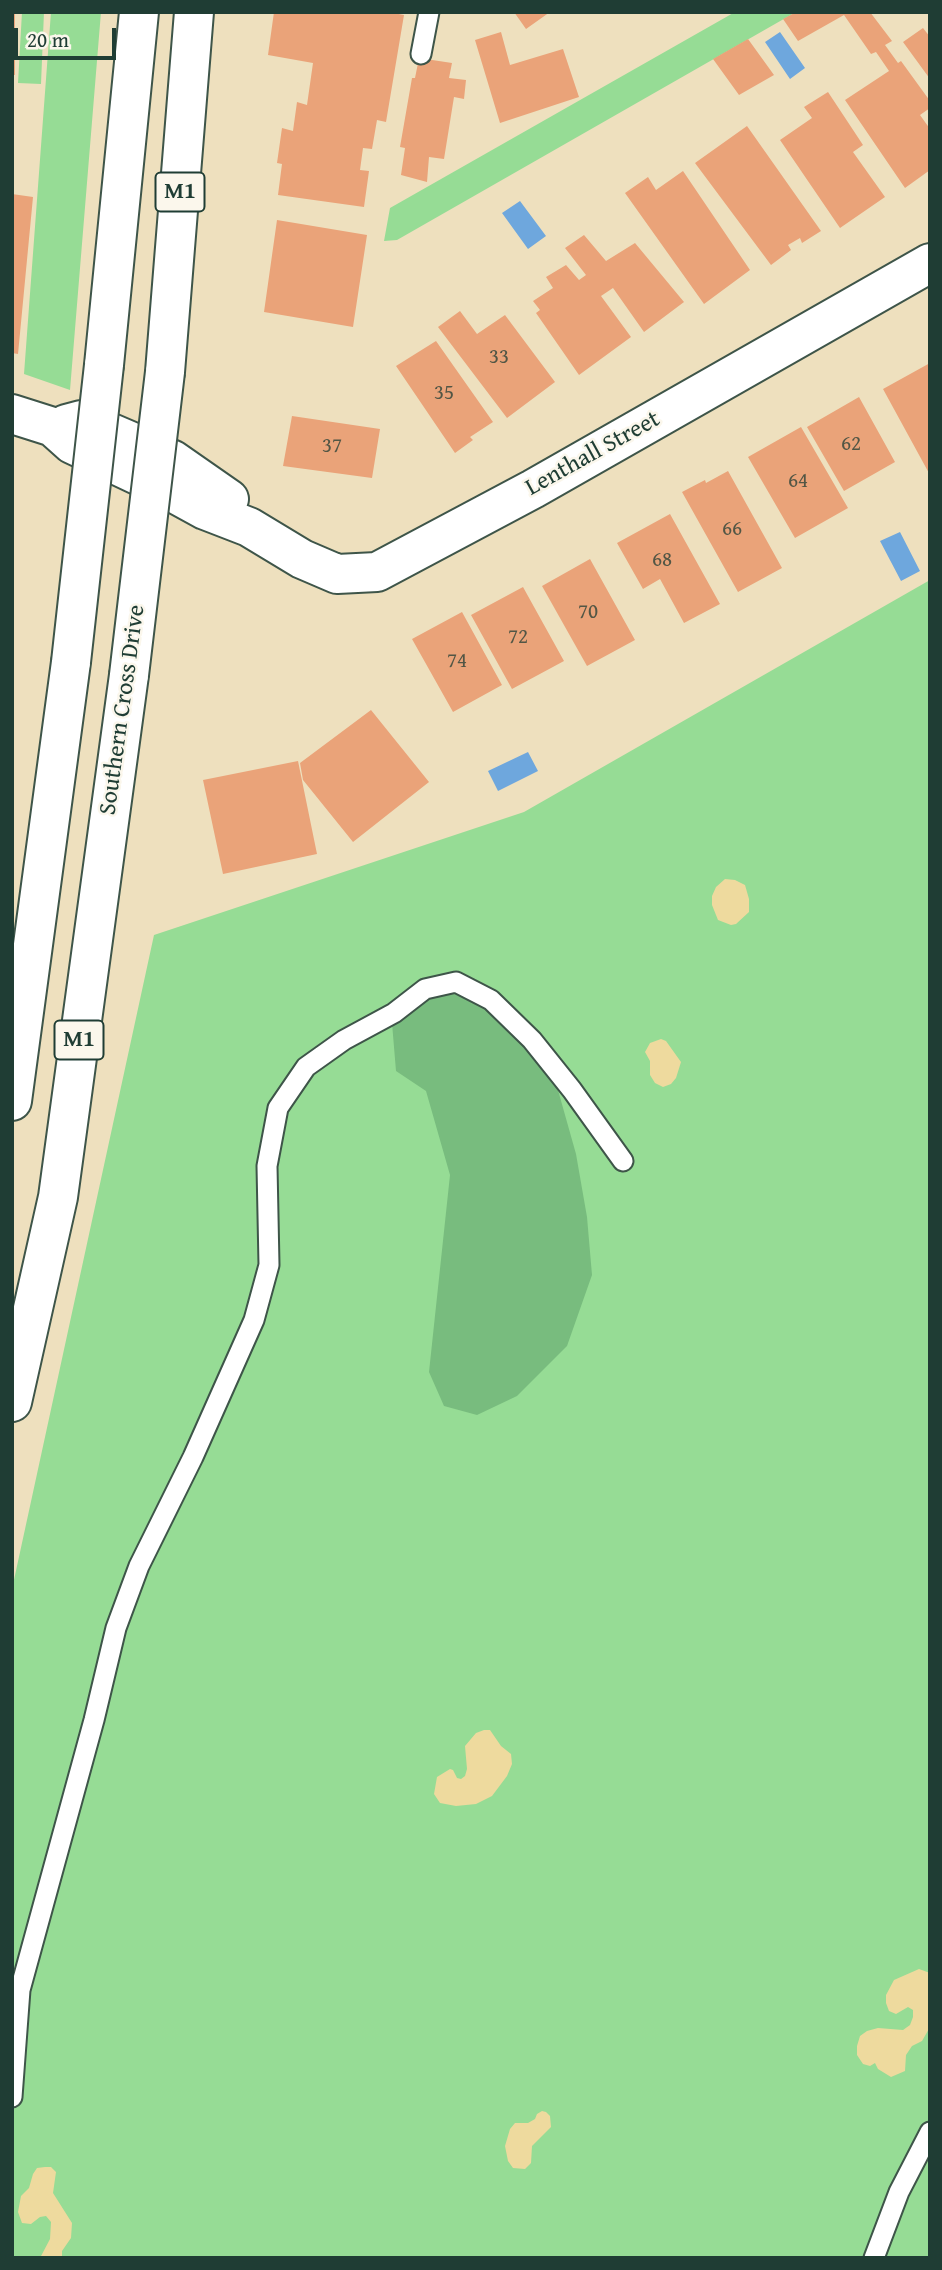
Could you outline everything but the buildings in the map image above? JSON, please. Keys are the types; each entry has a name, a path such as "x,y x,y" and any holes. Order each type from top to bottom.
{"main road":[{"name":"M1","path":"12,1101 71,662 139,12"},
{"name":"Southern Cross Drive","path":"12,1402 58,1197 129,675 165,372 194,12"},
{"name":"Lenthall Street","path":"32,420 81,420 173,460 229,499 248,527 302,559 337,574 377,572 533,489 930,263"}],"lane":[{"path":"421,54 429,12"},
{"path":"12,2097 20,1990 94,1720 116,1628 139,1566 193,1457 254,1320 269,1265 267,1166 278,1108 306,1067 344,1040 394,1013 425,989 456,982 491,1000 532,1040 623,1161"},
{"path":"874,2258 899,2192 930,2132"}],"green space":[{"path":"22,12 44,12 41,84 18,83"},
{"path":"51,12 101,12 70,390 24,374"},
{"path":"735,12 796,12 397,240 384,241 390,208"},
{"path":"930,580 930,2258 12,2258 12,1589 154,935 524,812"},
{"path":"456,982 495,1004 556,1083 576,1154 587,1217 592,1275 567,1346 517,1396 477,1415 444,1406 429,1372 450,1175 426,1091 396,1071 392,1023 425,989"}],"sand":[{"path":"725,879 745,885 749,899 749,912 736,924 731,925 718,920 712,905 716,887"},
{"path":"661,1039 666,1041 681,1062 676,1078 663,1087 655,1083 650,1075 650,1061 645,1052 650,1043"},
{"path":"490,1730 501,1746 511,1754 512,1764 507,1776 492,1796 476,1804 456,1806 440,1803 434,1794 437,1777 450,1769 457,1778 465,1776 465,1746 476,1733"},
{"path":"919,1969 930,1973 930,2027 922,2041 912,2046 906,2055 905,2071 891,2077 878,2069 875,2063 870,2066 863,2064 857,2055 857,2046 860,2036 867,2031 878,2028 903,2030 910,2025 913,2010 908,2007 896,2014 889,2011 886,1995 894,1980"},
{"path":"542,2111 550,2116 551,2127 532,2146 531,2163 525,2169 513,2168 508,2161 505,2146 510,2129 515,2123 528,2123"},
{"path":"51,2167 56,2172 53,2193 72,2223 71,2238 62,2251 62,2258 40,2258 50,2239 51,2222 46,2216 31,2224 22,2223 18,2212 21,2196 29,2188 37,2168"}],"water":[{"path":"780,32 805,68 790,79 765,42"},
{"path":"520,201 546,236 528,249 502,213"},
{"path":"900,532 920,571 901,581 880,541"},
{"path":"528,752 538,771 498,791 488,771"}]}
